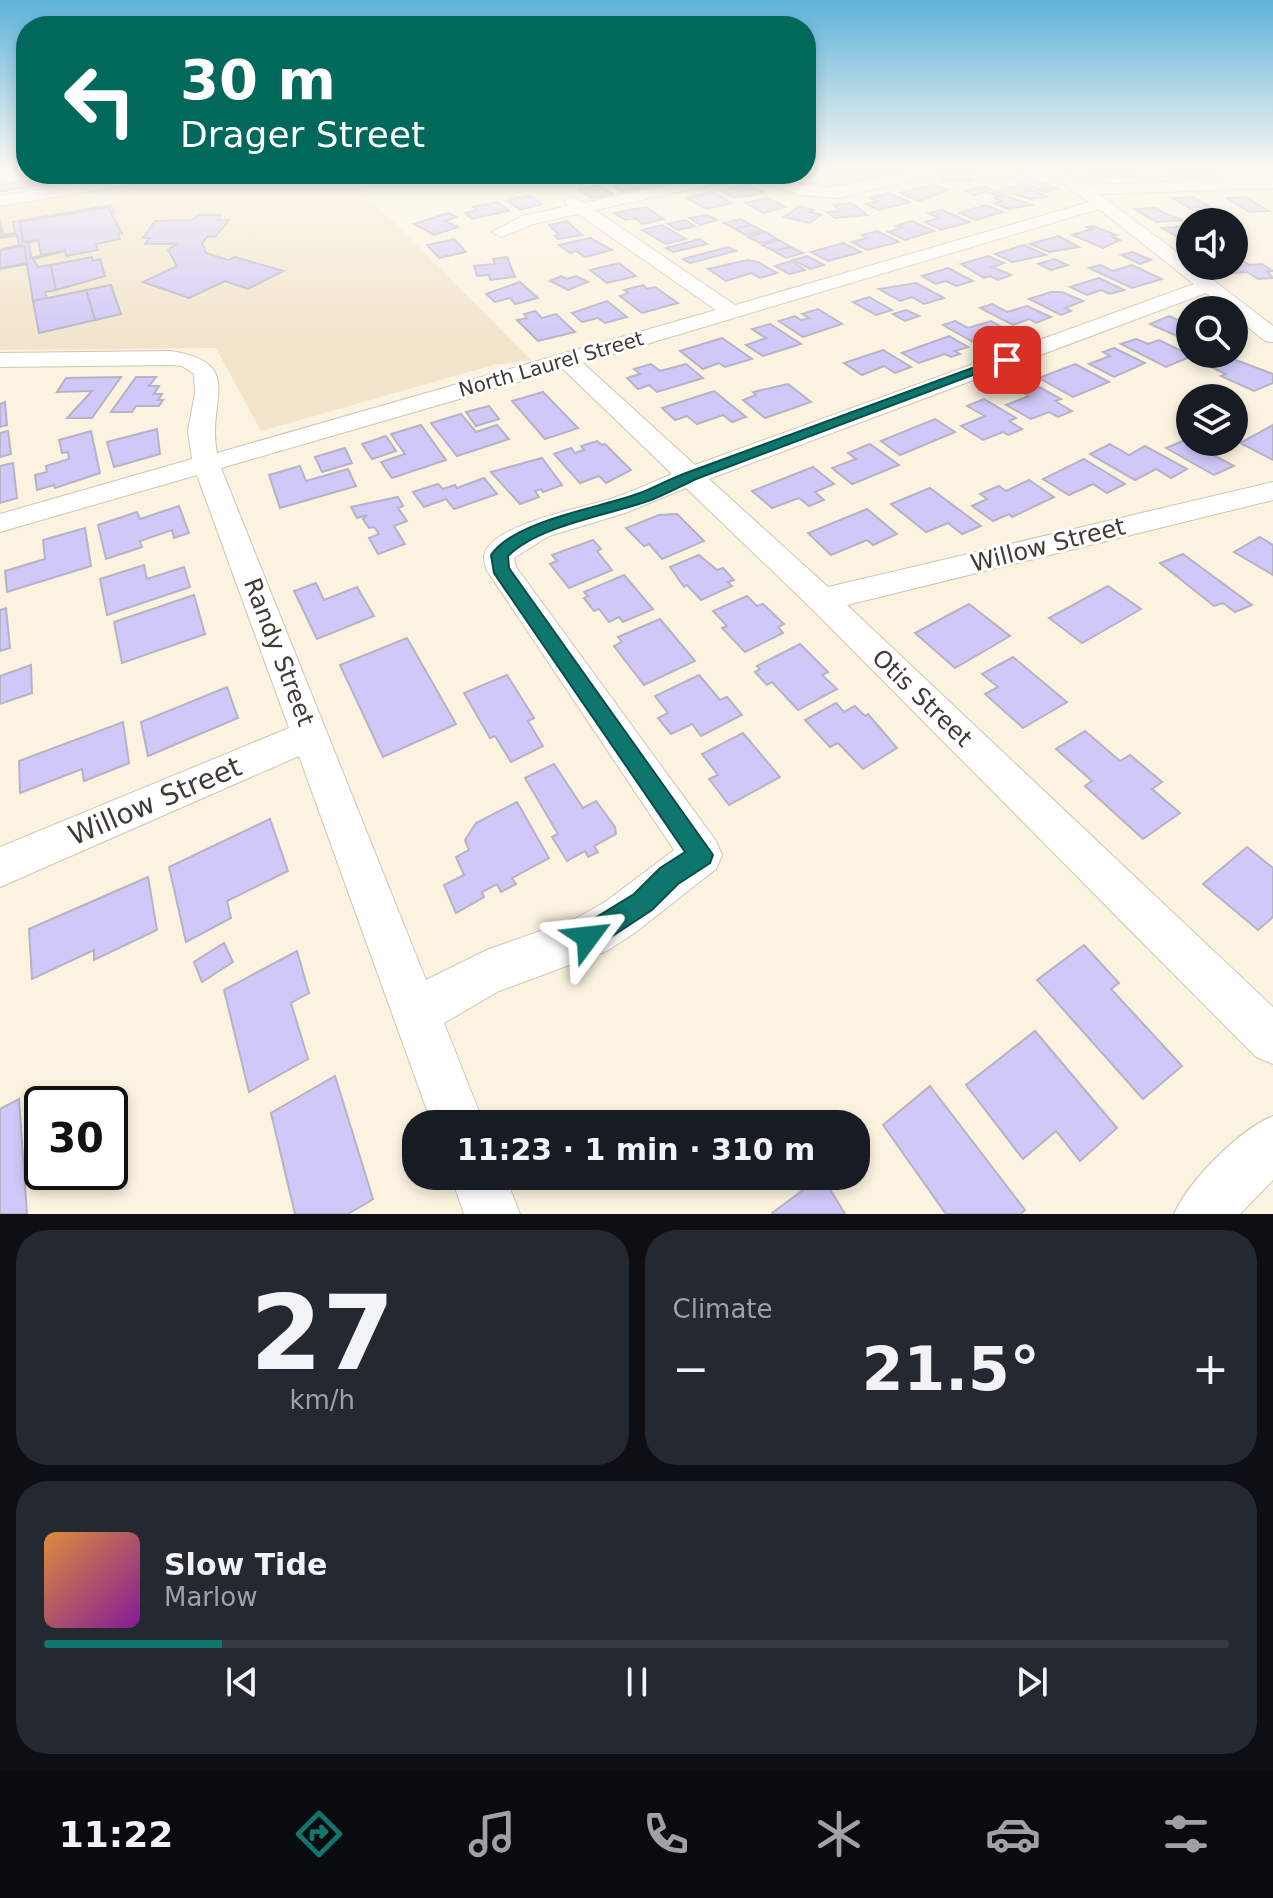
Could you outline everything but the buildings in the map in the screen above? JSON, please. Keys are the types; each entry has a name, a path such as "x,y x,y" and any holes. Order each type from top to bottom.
{"street":[{"path":"501,232 511,227"},
{"path":"608,227 731,311"},
{"name":"North Laurel Street","path":"0,523 567,361 998,227"},
{"path":"1130,227 1273,336"},
{"path":"416,1013 476,978 588,937 643,902 669,876 701,855 501,569 499,555 510,544 538,531 645,496 691,476 1207,286"},
{"name":"Randy Street","path":"0,360 171,358 192,361 203,371 209,389 200,435 206,463 453,1110"},
{"name":"Otis Street","path":"567,361 822,600 1273,1040"},
{"name":"Willow Street","path":"822,600 1273,491"},
{"name":"Willow Street","path":"0,867 310,735"},
{"path":"1202,1214 1273,1142"},
{"path":"483,1190 492,1214"}],"shaded area":[{"path":"0,227 398,227 531,360 493,365 261,431 216,348 0,350"}],"route":[{"path":"588,937 643,902 669,876 701,855 501,569 499,555 510,544 562,521 613,508 691,476 1007,360"}]}
